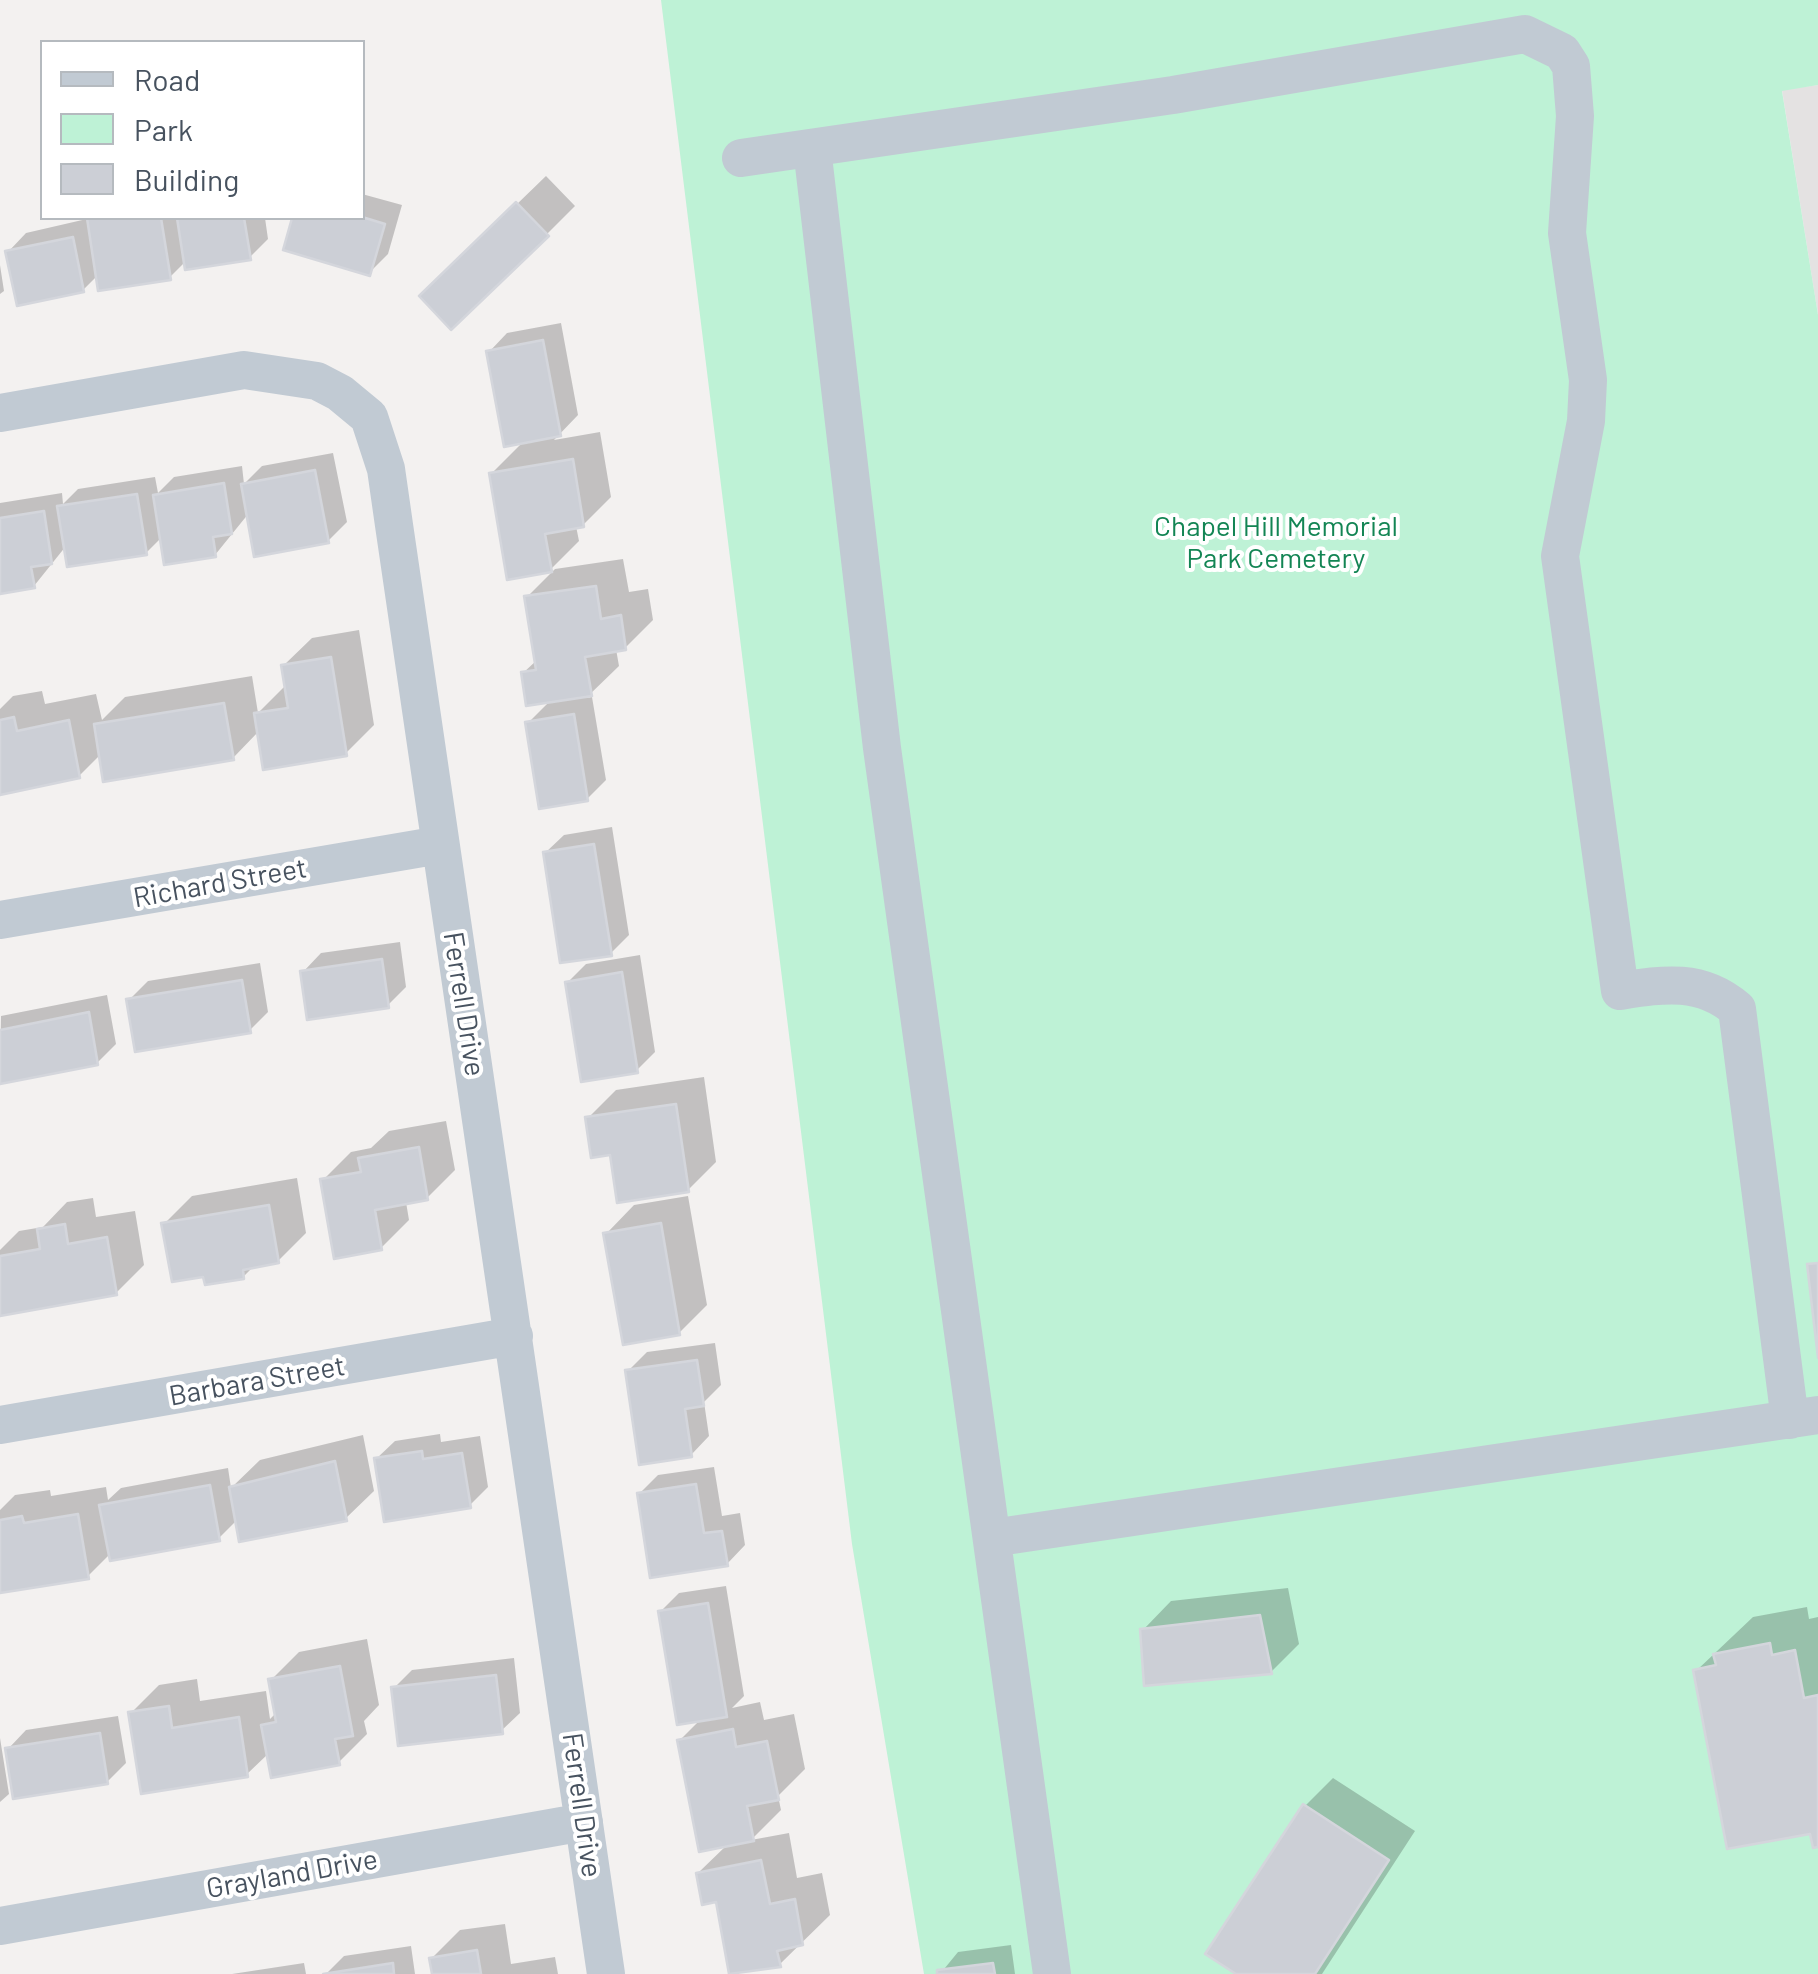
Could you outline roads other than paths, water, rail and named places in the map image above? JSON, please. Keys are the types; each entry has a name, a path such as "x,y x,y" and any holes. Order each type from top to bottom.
{"street":[{"path":"741,158 1173,95 1526,34 1542,38 1562,52 1571,66 1575,116 1567,233 1588,380 1586,420 1560,556 1620,992 1661,984 1700,986 1717,992 1738,1009 1804,1417 992,1538"},
{"path":"812,148 882,748 1052,1974"},
{"name":"Ferrell Drive","path":"0,413 244,370 318,381 340,392 369,417 386,469 606,1974"},
{"name":"Richard Street","path":"0,920 440,845"},
{"name":"Barbara Street","path":"0,1425 514,1336"},
{"name":"Grayland Drive","path":"0,1926 584,1822"}],"park label":[{"name":"Chapel Hill Memorial Park Cemetery","path":"1276,543"}]}
